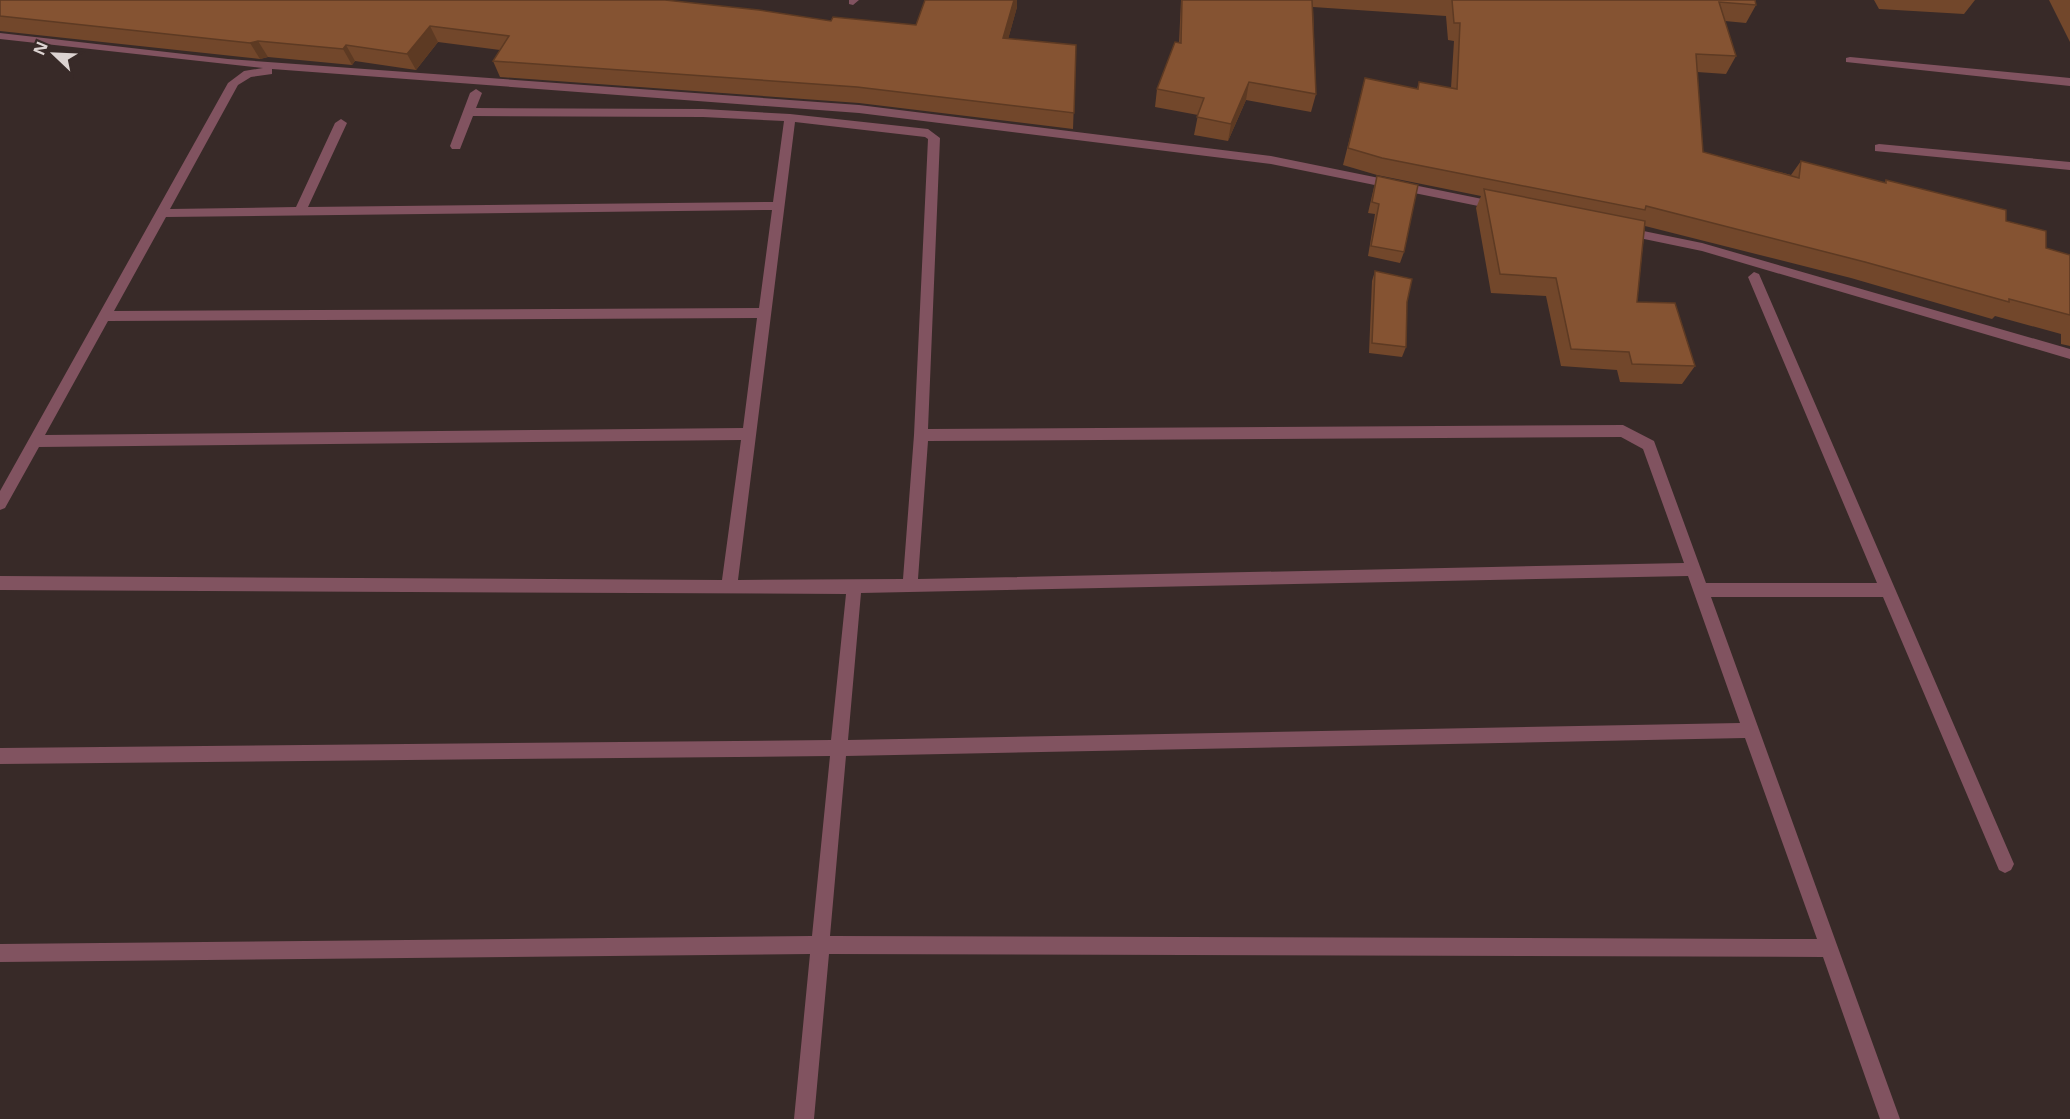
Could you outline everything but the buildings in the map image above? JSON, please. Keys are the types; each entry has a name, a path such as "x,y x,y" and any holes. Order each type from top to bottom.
{"street":[{"path":"0,36 228,62 859,109 1271,160 1516,209"},
{"path":"1850,60 2070,82"},
{"path":"0,504 234,83 248,74 266,71 328,77"},
{"path":"456,146 476,93"},
{"path":"470,112 702,113 790,118 928,133 934,138 921,435 910,586"},
{"path":"729,586 790,118"},
{"path":"300,211 341,123"},
{"path":"1879,148 2070,166"},
{"path":"163,213 778,206"},
{"path":"1609,228 1702,247 2070,354"},
{"path":"1754,277 2005,864"},
{"path":"105,316 764,313"},
{"path":"921,435 1623,431 1649,445 1890,1119"},
{"path":"35,441 749,434"},
{"path":"0,583 854,587 1694,569"},
{"path":"804,1119 854,587"},
{"path":"1701,590 1888,590"},
{"path":"0,756 839,748 1751,730"},
{"path":"0,953 820,945 1829,948"}]}
